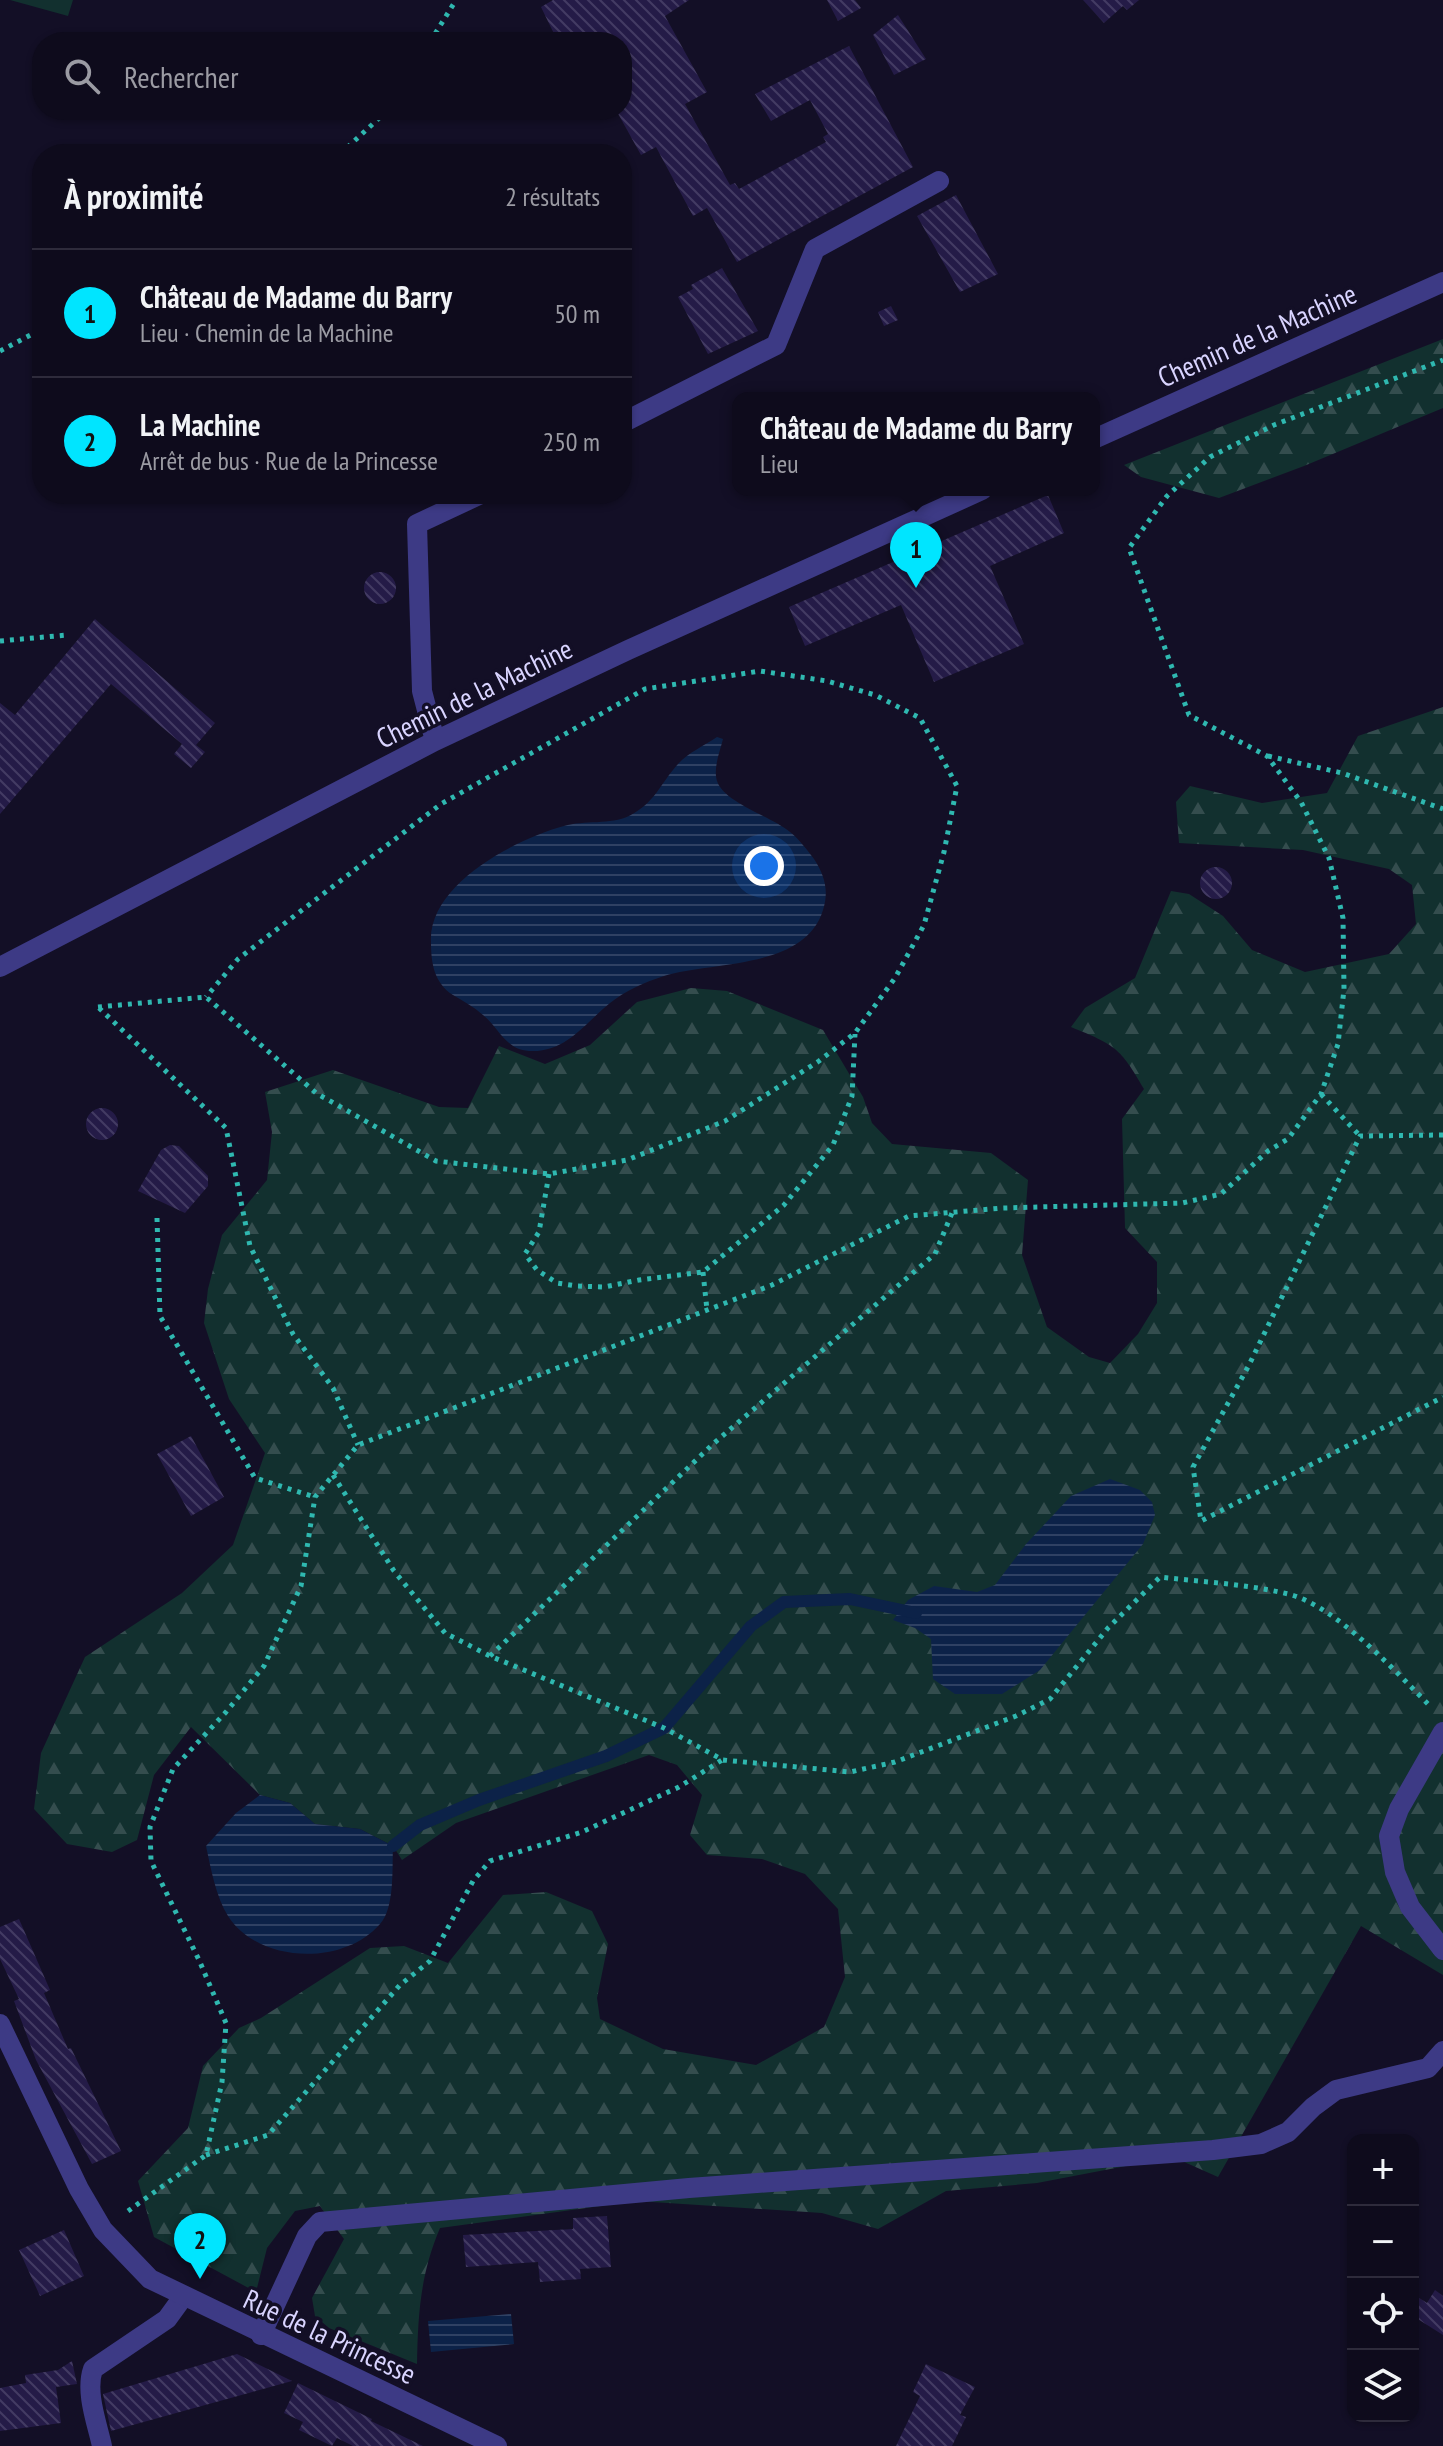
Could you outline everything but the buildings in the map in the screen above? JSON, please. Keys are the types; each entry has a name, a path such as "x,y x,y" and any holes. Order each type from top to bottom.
{"street":[{"path":"632,418 776,345 815,249 939,181"},
{"name":"Chemin de la Machine","path":"1100,436 1443,282"},
{"name":"Chemin de la Machine","path":"0,967 435,741 969,496"},
{"path":"435,741 422,691 417,524 460,504"},
{"path":"1443,1732 1399,1809 1389,1836 1395,1872 1410,1907 1443,1950"},
{"name":"Rue de la Princesse","path":"0,2024 79,2189 103,2230 150,2279 497,2446"},
{"path":"261,2335 303,2246 320,2222 673,2189 1261,2144 1288,2132 1336,2090 1428,2068 1443,2051"},
{"path":"102,2446 90,2377 93,2369 167,2319 183,2297"}],"path":[{"path":"436,32 456,0"},
{"path":"351,144 377,120"},
{"path":"0,351 32,334"},
{"path":"1443,360 1274,425 1210,457 1167,496 1129,548 1189,715 1267,756 1342,773 1443,809"},
{"path":"0,641 67,635"},
{"path":"206,997 316,1093 436,1161 549,1174 627,1160 725,1121 819,1061 855,1033 895,978 924,925 944,852 957,786 920,718 863,691 827,681 760,671 645,689 441,804 238,959 206,997 98,1007 226,1128 250,1246 293,1334 333,1388 358,1445"},
{"path":"206,2155 222,2082 226,2023 151,1861 150,1827 173,1769 264,1666 301,1586 315,1497 358,1445 772,1285 909,1216 1003,1208 1182,1203 1221,1194 1268,1151 1288,1139 1321,1094 1338,1044 1344,989 1343,918 1329,858 1301,802 1267,756"},
{"path":"549,1174 539,1232 525,1254 537,1270 557,1283 604,1287 703,1272 784,1205 833,1145 852,1096 855,1033"},
{"path":"1321,1094 1360,1136 1443,1135"},
{"path":"1360,1136 1249,1365 1193,1467 1201,1521 1443,1397"},
{"path":"490,1656 713,1444 935,1254 952,1213"},
{"path":"157,1218 160,1316 255,1478 315,1497"},
{"path":"703,1272 707,1310"},
{"path":"333,1475 394,1571 445,1633 490,1656 664,1728 723,1760 850,1772 895,1762 1016,1716 1050,1699 1108,1628 1160,1577 1291,1594 1325,1612 1375,1651 1432,1708"},
{"path":"103,2230 206,2155 268,2135 400,1985 430,1961 473,1881 490,1861 582,1832 679,1787 723,1760"}],"green space":[{"path":"10,0 73,0 68,16"},
{"path":"1443,339 1443,408 1304,466 1219,498 1141,477 1124,465"},
{"path":"1443,707 1443,1975 1361,1926 1218,2177 1173,2157 1037,2183 946,2191 878,2229 822,2213 637,2201 440,2228 421,2295 417,2364 329,2328 315,2316 312,2298 344,2239 320,2206 295,2211 267,2248 256,2292 154,2237 138,2181 188,2128 203,2066 239,2028 261,2018 370,1948 404,1946 448,1963 503,1895 546,1892 592,1911 608,1944 597,1998 600,2019 663,2049 756,2065 824,2027 845,1977 838,1909 805,1874 762,1859 707,1855 690,1835 702,1795 677,1765 649,1755 456,1823 402,1860 393,1846 360,1829 315,1824 290,1803 260,1795 191,1727 154,1775 137,1840 112,1852 67,1844 34,1809 41,1753 85,1657 182,1593 233,1545 265,1453 229,1399 204,1323 208,1289 222,1235 267,1180 272,1132 265,1092 333,1070 439,1107 468,1108 499,1046 545,1064 590,1045 637,1002 691,988 727,991 823,1030 863,1097 872,1123 892,1144 991,1153 1028,1180 1022,1255 1047,1327 1089,1357 1110,1363 1138,1334 1157,1303 1157,1262 1125,1228 1122,1119 1144,1089 1129,1064 1115,1049 1071,1027 1085,1008 1135,978 1171,891 1189,894 1223,916 1252,950 1305,972 1389,954 1416,924 1412,885 1389,869 1303,850 1179,843 1176,802 1190,786 1262,803 1327,793 1358,736"}],"water":[{"path":"717,737 723,739 716,771 721,789 790,832 821,871 826,890 825,903 813,929 797,944 777,953 754,960 684,971 643,984 616,999 574,1036 554,1047 529,1051 514,1047 480,1012 447,990 435,972 431,942 434,921 444,901 478,867 523,841 572,824 614,821 638,811 682,760"},
{"path":"1110,1479 1140,1490 1152,1502 1155,1515 1143,1544 1040,1670 1002,1694 955,1694 933,1679 931,1639 915,1628 893,1620 908,1600 934,1586 977,1592 995,1585 1026,1544 1071,1496"},
{"path":"260,1795 290,1803 315,1824 360,1829 393,1846 388,1908 380,1924 364,1938 324,1953 280,1951 242,1932 228,1916 217,1892 206,1846 236,1813"},
{"path":"511,2314 514,2344 431,2352 428,2321"}],"waterway":[{"path":"393,1846 420,1825 479,1800 606,1756 664,1728 751,1626 784,1602 850,1599 916,1613"}],"place":[{"name":"Château de Madame du Barry","path":"916,588"},
{"name":"La Machine","path":"200,2279"}]}
